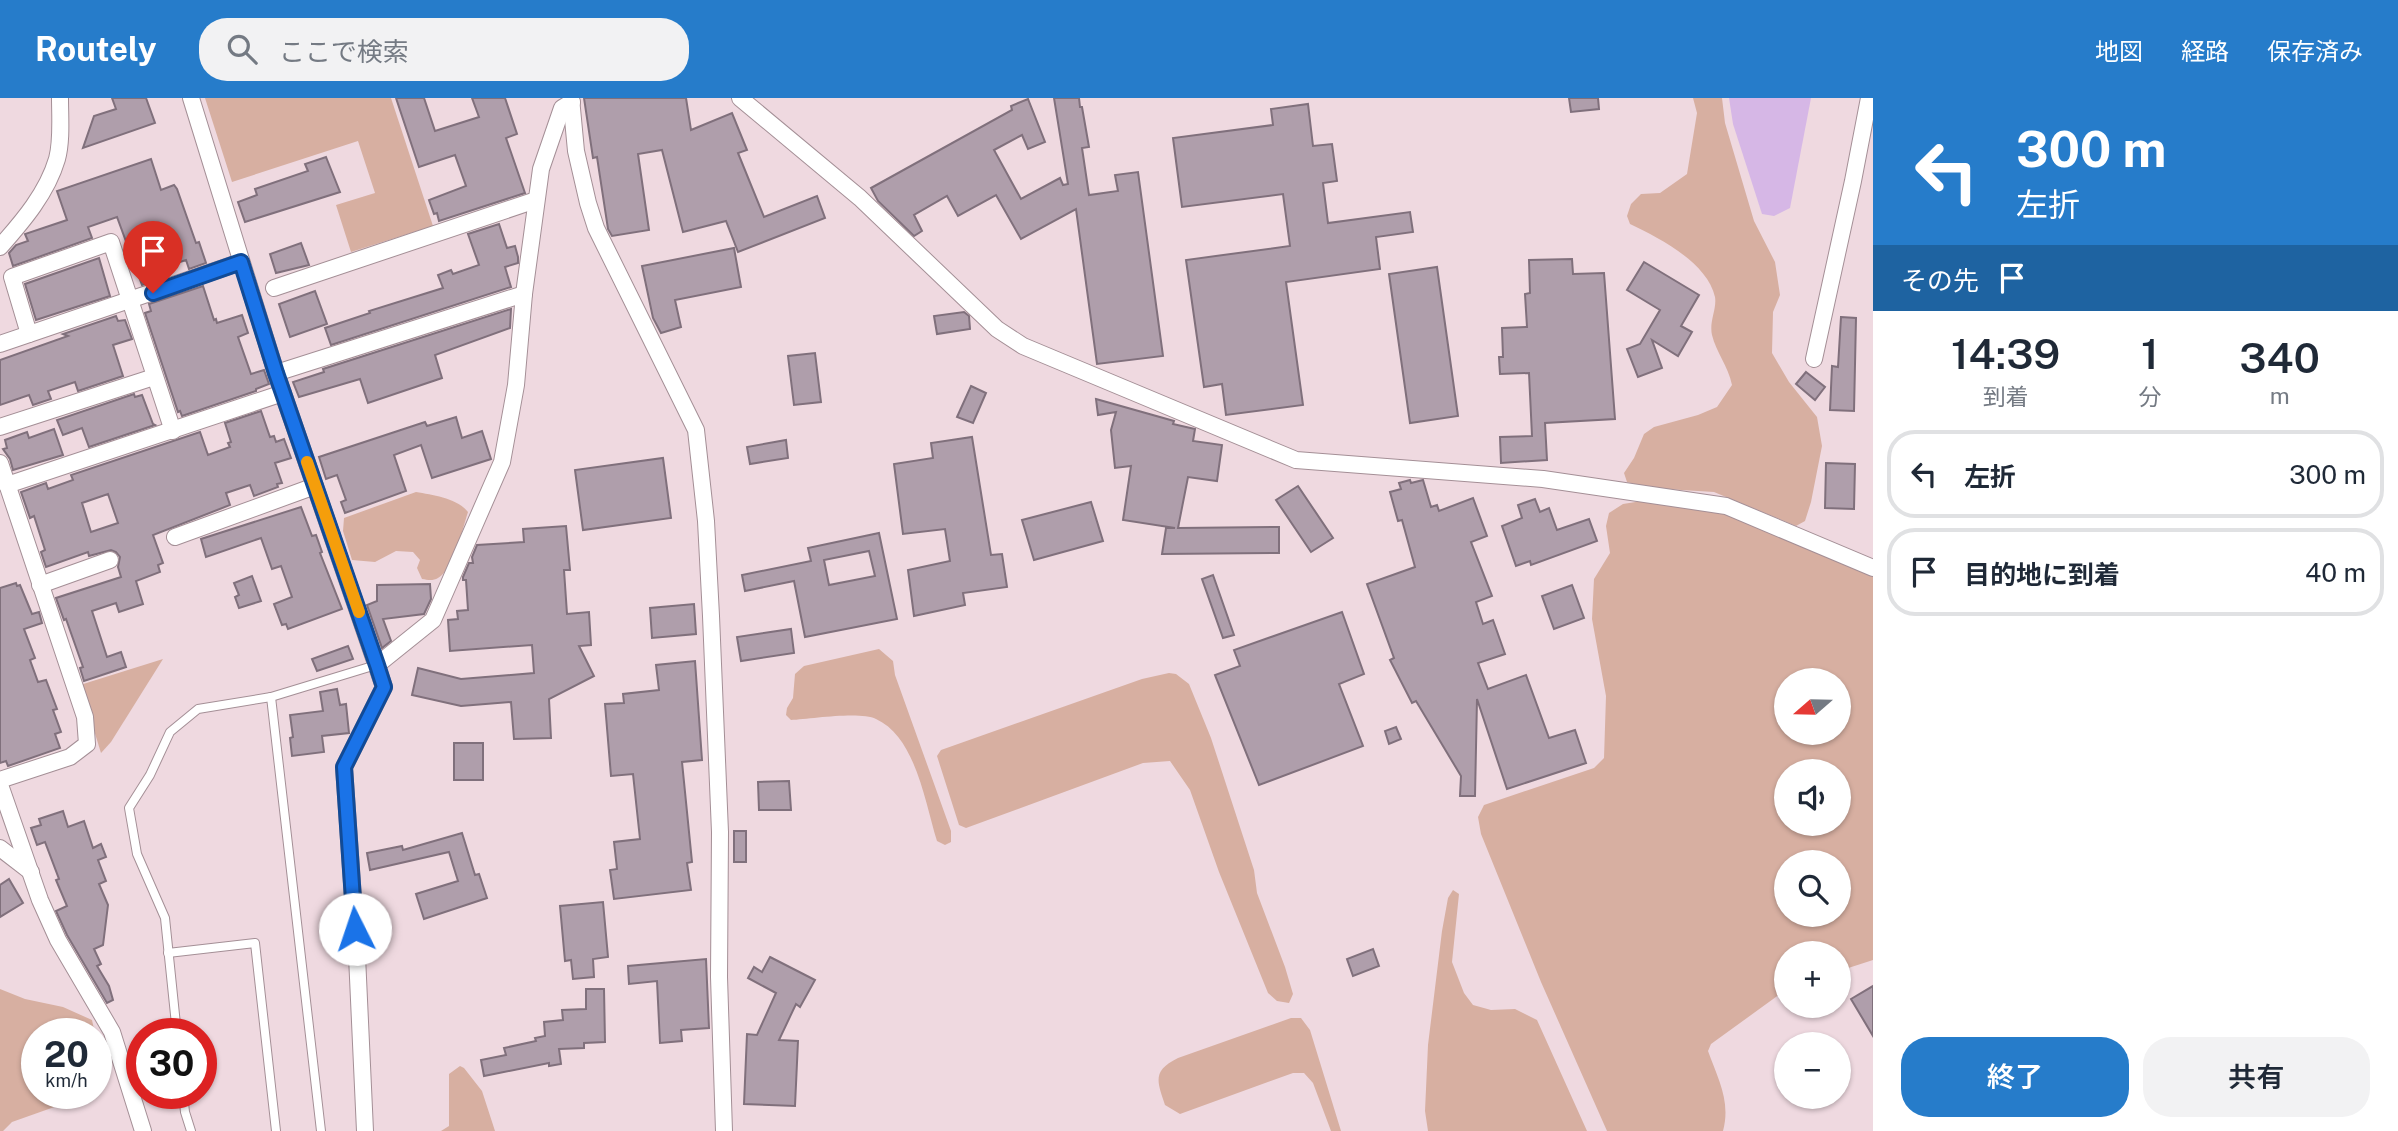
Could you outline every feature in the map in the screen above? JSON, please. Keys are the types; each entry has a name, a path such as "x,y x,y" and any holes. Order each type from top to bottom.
{"street":[{"path":"0,247 34,206 58,157 60,98"},
{"path":"191,98 276,373 384,687 344,767 365,1131"},
{"path":"740,98 859,198 997,330 1023,346 1099,379 1296,460 1543,480 1726,506 1873,568"},
{"path":"1814,359 1869,98"},
{"path":"377,665 433,620 502,462 516,385 524,294 541,169 562,108 571,100"},
{"path":"571,100 576,151 596,228 696,430 706,521 720,832 719,977 724,1131"},
{"path":"274,288 536,200"},
{"path":"29,334 12,276 111,242 173,431"},
{"path":"0,344 241,262"},
{"path":"276,373 524,294"},
{"path":"0,427 155,377"},
{"path":"8,485 283,393"},
{"path":"0,463 85,717 87,744 70,757 0,782 40,900 58,940 113,1032 144,1131"},
{"path":"175,537 315,486"},
{"path":"40,585 110,560"},
{"path":"0,848 31,872"}],"lane":[{"path":"175,1018 165,918 137,854 129,808 150,775 170,732 198,709 271,697 377,665"},
{"path":"271,697 321,1131"},
{"path":"168,953 255,943 276,1131"},
{"path":"185,1109 191,1131"}],"shaded area":[{"path":"205,98 391,98 433,226 351,252 336,205 375,193 358,141 232,182"},
{"path":"1693,98 1722,98 1725,123 1754,221 1775,262 1780,295 1773,312 1772,353 1789,382 1817,417 1822,446 1805,521 1796,526 1714,492 1649,488 1627,482 1624,473 1644,434 1654,427 1717,407 1732,385 1712,335 1715,297 1710,284 1692,262 1668,244 1630,224 1627,216 1631,204 1641,194 1660,193 1687,174 1697,113"},
{"path":"1729,98 1811,98 1790,208 1774,216 1762,214 1733,124"},
{"path":"416,492 451,500 468,512 457,548 444,573 434,580 422,579 417,568 420,560 413,552 396,551 375,562 352,560 343,531 344,518"},
{"path":"1648,500 1725,512 1873,576 1873,960 1851,967 1851,941 1774,941 1774,998 1711,1044 1708,1051 1724,1100 1723,1131 1607,1131 1541,982 1481,834 1478,817 1484,805 1594,768 1604,758 1606,696 1592,619 1594,579 1610,553 1606,526 1609,513 1623,504"},
{"path":"879,649 893,661 895,675 951,831 951,842 945,845 937,841 910,755 890,728 869,717 791,720 786,715 793,698 795,674 804,666"},
{"path":"163,659 111,742 101,753 80,685"},
{"path":"1176,674 1189,684 1211,738 1254,870 1257,893 1293,994 1289,1003 1277,1001 1268,993 1219,872 1190,790 1170,761 1143,763 966,828 959,825 937,756 941,750 1142,679"},
{"path":"1453,890 1459,894 1452,962 1464,993 1473,1005 1491,1010 1515,1009 1537,1020 1587,1131 1428,1131 1425,1111 1428,1045 1442,931 1448,898"},
{"path":"0,989 25,999 63,1007 88,1018 21,1018 21,1109 49,1109 12,1122 0,1131"},
{"path":"1291,1018 1301,1018 1310,1030 1341,1131 1331,1131 1313,1083 1304,1073 1293,1073 1180,1114 1165,1105 1159,1083 1160,1072 1164,1067 1178,1058"},
{"path":"460,1066 482,1091 495,1131 441,1131 449,1126 449,1074"}],"building":[{"path":"112,98 146,98 155,123 83,148 94,116 116,109"},
{"path":"396,98 424,98 435,131 479,117 472,98 505,98 517,134 506,138 525,193 439,221 429,200 466,186 455,155 419,167"},
{"path":"584,98 686,98 691,130 732,113 747,150 738,153 764,217 817,196 825,218 738,252 726,221 683,232 662,150 638,154 649,230 612,236 608,229 597,157 593,158"},
{"path":"1054,98 1079,98 1089,147 1082,148 1089,195 1118,191 1115,175 1138,172 1163,356 1097,364 1076,209 1021,239 996,195 958,216 947,196 914,215 922,231 914,236 878,201 871,188 1012,110 1011,106 1028,99 1045,142 1028,149 1022,135 994,150 1021,199 1060,178 1063,185 1068,184"},
{"path":"1569,98 1598,98 1599,109 1571,112"},
{"path":"1308,104 1313,146 1332,144 1337,181 1323,183 1328,223 1410,212 1413,232 1376,237 1380,269 1286,282 1303,405 1226,415 1222,384 1204,387 1186,260 1290,246 1283,194 1182,207 1173,138 1273,125 1271,109"},
{"path":"326,157 340,192 245,222 238,202 257,195 255,189 308,171 305,164"},
{"path":"151,159 161,190 174,185 177,189 206,263 189,269 186,260 180,262 174,245 149,253 158,279 142,285 117,217 88,227 92,238 13,266 9,253 16,245 28,241 25,234 67,220 57,191"},
{"path":"499,224 507,248 515,246 518,257 518,263 505,267 511,287 331,345 325,328 443,288 438,275 451,270 453,274 479,265 468,234"},
{"path":"301,243 309,265 276,273 270,254"},
{"path":"734,248 741,287 675,300 681,327 661,333 653,318 642,266"},
{"path":"99,258 110,296 36,320 25,284"},
{"path":"1572,259 1573,274 1604,273 1615,419 1545,423 1547,460 1501,463 1500,437 1532,436 1529,373 1500,374 1499,357 1503,357 1502,328 1527,327 1525,294 1530,293 1529,260"},
{"path":"1644,262 1699,295 1681,326 1692,332 1678,356 1652,340 1662,368 1638,377 1627,349 1640,344 1660,310 1627,290"},
{"path":"1437,267 1458,416 1410,423 1389,274"},
{"path":"203,286 217,323 242,315 248,333 238,337 251,374 264,370 269,384 182,416 180,411 178,412 145,313 151,311 149,304"},
{"path":"315,291 327,324 290,337 279,304"},
{"path":"511,309 510,328 435,355 442,378 368,403 360,379 299,397 293,382 324,372 323,369"},
{"path":"964,312 969,316 970,329 937,334 934,316"},
{"path":"116,316 118,321 125,320 132,339 113,345 123,376 78,391 75,382 48,391 51,399 33,405 29,395 0,405 0,360"},
{"path":"1841,317 1856,318 1854,411 1830,410 1832,366 1838,367"},
{"path":"815,353 821,402 794,405 788,356"},
{"path":"1806,372 1825,387 1815,400 1796,384"},
{"path":"971,386 986,393 973,423 957,417"},
{"path":"134,394 135,397 142,395 155,425 89,447 82,428 63,435 57,420"},
{"path":"1096,399 1195,429 1193,441 1222,445 1217,481 1188,477 1178,528 1279,527 1279,553 1162,554 1166,528 1175,528 1123,520 1131,466 1115,468 1111,430 1116,412 1098,415"},
{"path":"261,411 270,437 274,436 276,442 284,439 291,458 275,463 282,483 254,496 250,485 226,493 230,505 153,535 163,563 158,565 160,572 136,581 143,604 119,612 116,603 92,611 107,657 121,652 126,667 84,681 80,668 83,667 56,598 121,577 118,567 120,557 111,550 89,556 88,552 46,567 41,552 45,550 34,516 30,518 21,492 46,483 48,489 73,480 71,475 200,432 208,455 230,447 225,423","holes":["108,494 118,523 91,532 82,503"]},
{"path":"456,417 462,438 482,431 491,459 432,478 421,445 394,455 406,491 345,513 341,502 346,500 337,475 326,479 319,457 425,422 427,426"},
{"path":"54,429 63,455 13,470 3,449 7,448 5,440 27,432 29,438"},
{"path":"972,437 991,555 1002,554 1007,587 963,593 965,605 914,616 908,570 950,561 945,529 903,534 894,464 933,458 931,443"},
{"path":"786,440 788,458 750,464 747,447"},
{"path":"663,458 671,518 583,530 575,470"},
{"path":"1826,463 1855,464 1854,509 1825,508"},
{"path":"1410,480 1411,483 1423,480 1431,507 1437,505 1439,511 1473,498 1487,536 1471,542 1492,596 1476,602 1483,624 1493,620 1505,654 1478,663 1488,689 1526,675 1549,738 1575,730 1586,763 1507,789 1477,699 1475,796 1460,796 1461,776 1416,701 1412,703 1390,660 1394,658 1367,584 1415,567 1402,520 1398,521 1390,492 1401,489 1399,483"},
{"path":"1298,486 1333,538 1311,552 1276,500"},
{"path":"1535,499 1540,512 1549,508 1557,530 1589,519 1597,541 1531,565 1530,561 1516,566 1502,526 1522,518 1518,505"},
{"path":"1091,502 1103,541 1034,560 1022,520"},
{"path":"301,507 312,536 316,535 322,552 320,553 342,609 288,629 286,624 282,625 274,604 292,597 281,566 272,569 261,538 206,557 201,539"},
{"path":"566,526 570,570 564,570 567,614 589,612 591,645 579,646 594,676 549,699 551,738 514,739 511,702 461,706 412,695 418,668 461,679 534,673 532,645 450,651 448,620 458,619 457,611 468,610 466,580 463,580 463,577 469,563 473,563 472,557 477,545 524,542 523,529"},
{"path":"879,533 897,619 805,637 794,581 745,591 742,575 811,561 808,548","holes":["869,551 875,576 829,585 824,560"]},
{"path":"1213,575 1234,635 1223,638 1202,579"},
{"path":"252,576 261,601 239,608 235,597 239,595 234,583"},
{"path":"16,583 17,586 20,585 32,614 39,612 42,623 24,629 35,658 30,660 38,682 46,680 57,709 53,710 61,732 55,734 60,748 8,766 6,761 0,763 0,588"},
{"path":"430,584 431,599 424,614 383,619 391,641 382,648 367,605 377,601 377,585"},
{"path":"1572,585 1584,618 1554,629 1542,596"},
{"path":"694,604 696,634 652,638 650,608"},
{"path":"1342,612 1364,674 1339,684 1363,746 1259,785 1215,675 1240,666 1234,650"},
{"path":"791,629 794,653 741,661 737,637"},
{"path":"348,646 353,659 317,671 312,659"},
{"path":"695,661 702,760 682,762 692,862 687,863 691,890 614,899 610,870 617,869 614,842 640,839 633,774 611,776 605,704 624,703 623,694 659,690 656,665"},
{"path":"337,689 340,705 346,704 349,733 322,736 324,752 292,756 290,715 323,711 320,692"},
{"path":"1396,727 1401,739 1389,744 1385,731"},
{"path":"454,743 483,743 483,780 454,780"},
{"path":"789,781 791,810 759,810 758,782"},
{"path":"63,811 68,827 84,821 93,848 101,844 106,857 98,860 106,881 99,884 108,905 103,945 94,949 101,964 97,966 109,986 113,1000 107,1003 56,911 67,906 56,880 59,879 45,842 37,845 31,828 41,825 39,819"},
{"path":"734,831 746,831 746,862 734,862"},
{"path":"462,833 475,875 479,874 487,898 424,919 416,894 458,881 449,852 370,870 367,853 402,846 403,850"},
{"path":"9,879 23,903 0,917 0,885"},
{"path":"603,902 608,957 593,959 594,977 573,979 571,960 565,961 560,906"},
{"path":"1373,949 1379,966 1353,976 1347,959"},
{"path":"770,957 815,980 800,1007 796,1004 779,1040 798,1041 795,1106 744,1104 747,1034 757,1035 776,993 748,978 754,967 762,972"},
{"path":"706,959 709,1028 681,1030 682,1041 660,1043 657,981 629,984 628,966"},
{"path":"1873,986 1873,1036 1851,999"},
{"path":"586,989 604,989 605,1042 584,1043 584,1048 559,1049 561,1064 549,1066 549,1063 484,1076 481,1060 506,1055 504,1048 536,1041 535,1038 545,1036 544,1022 563,1020 562,1010 586,1009"}],"slow traffic":[{"path":"307,462 359,612"}],"route":[{"path":"153,293 241,262 276,373 384,687 344,767 355,929"}]}
